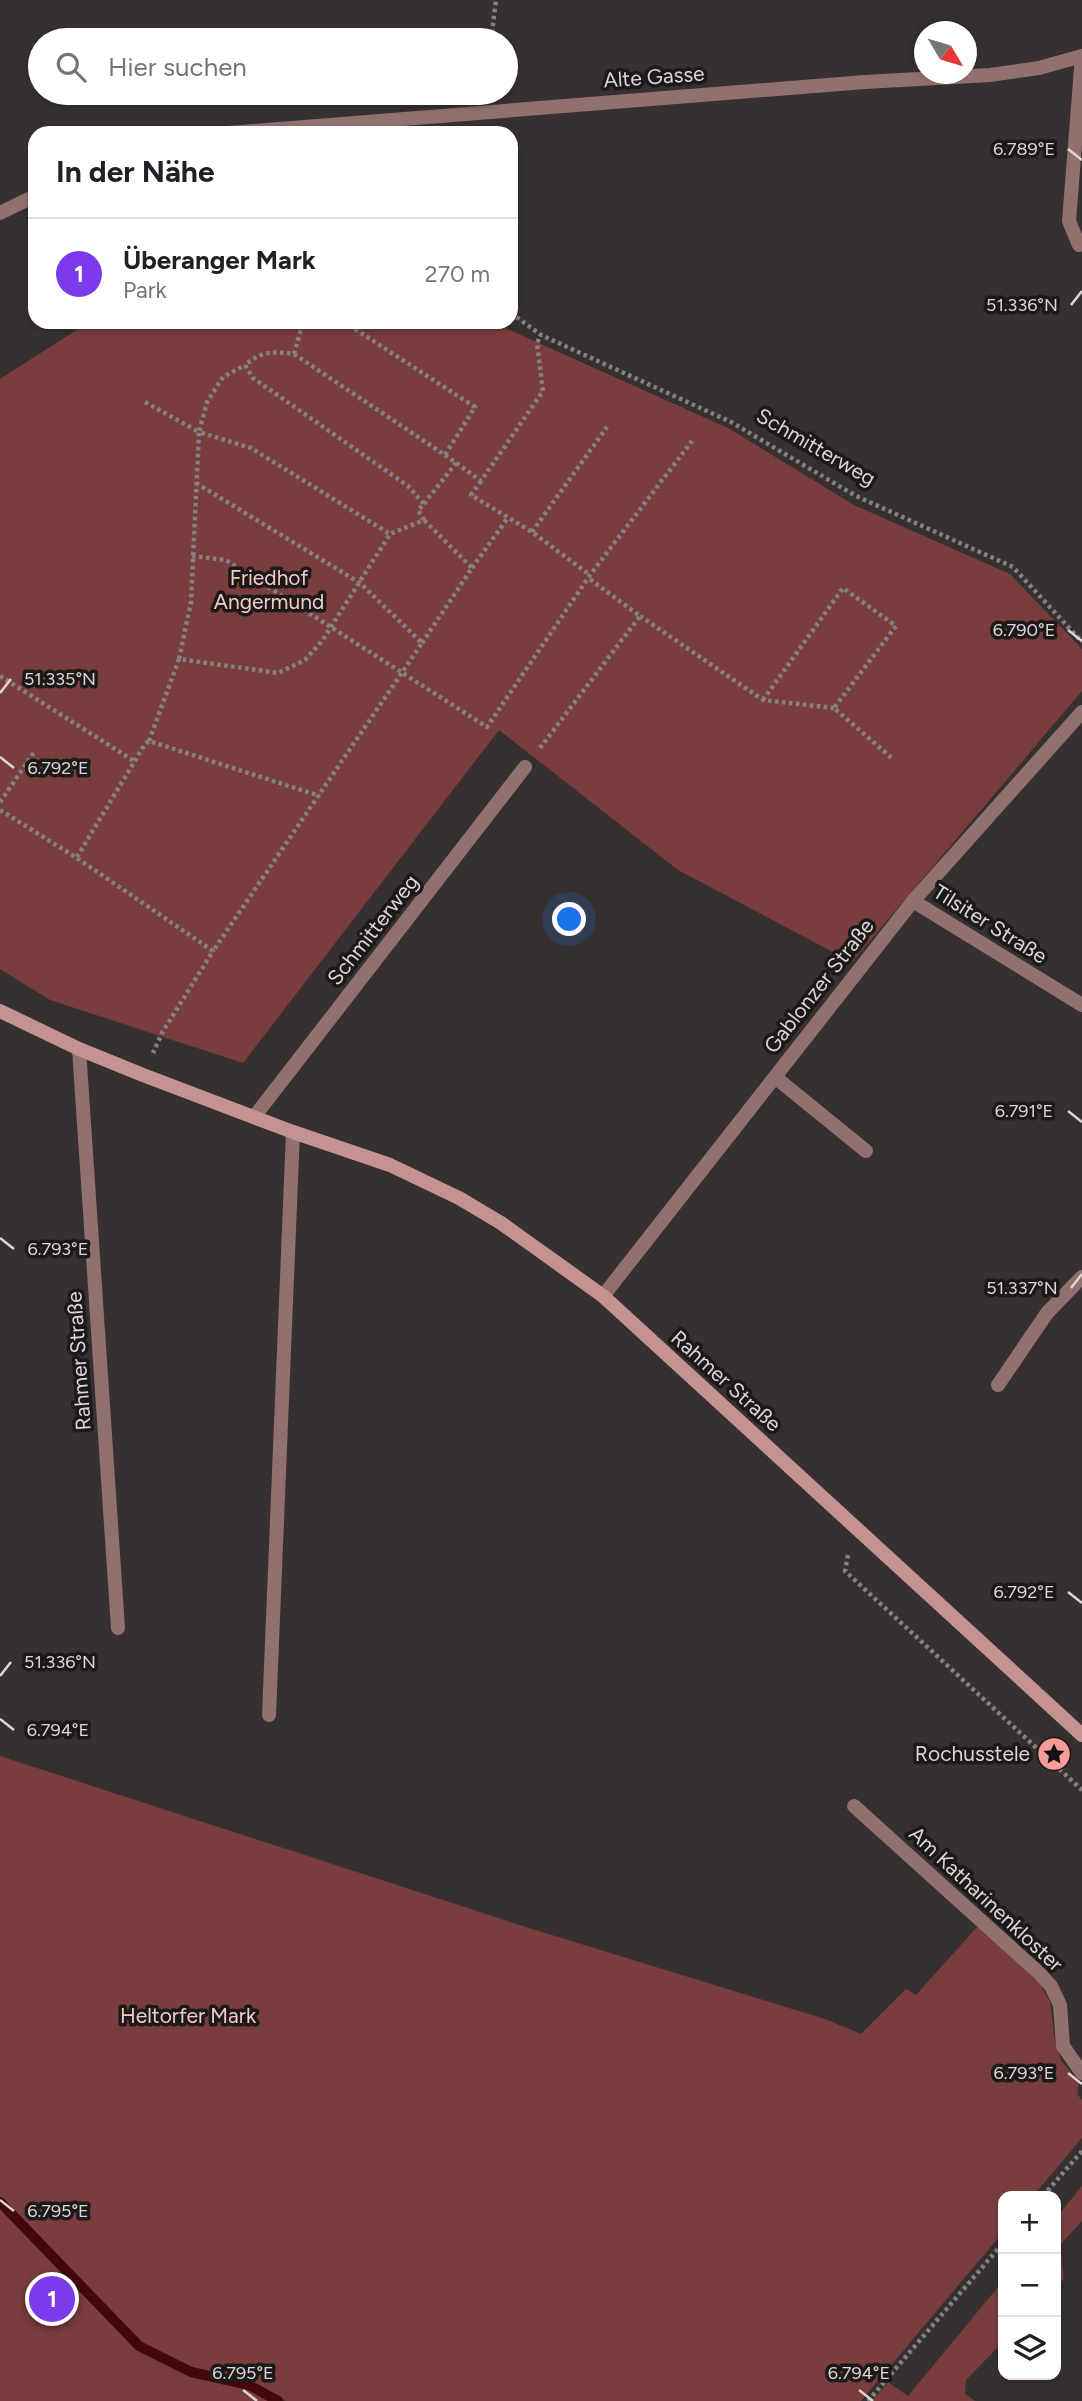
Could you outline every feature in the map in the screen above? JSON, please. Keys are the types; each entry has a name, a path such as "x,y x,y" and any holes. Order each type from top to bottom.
{"main road":[{"name":"Rahmer Straße","path":"0,1011 79,1049 293,1132 390,1165 459,1198 501,1223 603,1297 1082,1735"}],"street":[{"name":"Alte Gasse","path":"315,126 865,82 990,75 1039,68 1082,56"},
{"path":"1079,245 1069,221 1082,56"},
{"path":"0,213 28,199"},
{"name":"Gablonzer Straße","path":"603,1297 913,901 1082,712"},
{"name":"Schmitterweg","path":"254,1117 525,768"},
{"name":"Tilsiter Straße","path":"913,901 1082,1004"},
{"name":"Rahmer Straße","path":"79,1049 118,1628"},
{"path":"775,1077 866,1151"},
{"path":"269,1715 293,1132"},
{"path":"998,1385 1047,1313 1082,1277"},
{"name":"Am Katharinenkloster","path":"854,1806 1051,1986 1060,2005 1063,2046 1082,2073"}],"path":[{"path":"492,28 496,0"},
{"name":"Schmitterweg","path":"518,318 541,335 731,422 856,496 1013,567 1082,642"},
{"path":"294,354 301,329"},
{"path":"355,329 475,407 444,455"},
{"path":"541,335 537,343 543,391 471,495 532,533 640,616 762,700 834,708 894,760"},
{"path":"77,858 134,761 149,741 179,659 191,602 199,432 207,402 223,377 257,355 272,351 294,354 481,481"},
{"path":"245,365 253,379 408,486 424,504"},
{"path":"145,402 199,432 251,448 390,534"},
{"path":"532,533 607,427"},
{"path":"192,556 226,560 487,727 589,576 692,441"},
{"path":"456,463 418,510 424,520 472,568"},
{"path":"196,483 360,583 422,643"},
{"path":"143,1074 162,1033 213,951 507,519"},
{"path":"179,659 278,673 305,660 330,628 390,534 424,520"},
{"path":"762,700 843,588 896,626 834,708"},
{"path":"525,768 640,616"},
{"path":"0,676 134,761"},
{"path":"149,741 320,796"},
{"path":"0,802 35,751"},
{"path":"0,810 77,858 213,951"},
{"path":"853,1525 845,1571 1082,1790"},
{"path":"1047,2191 1082,2151"},
{"path":"868,2401 998,2249"}],"green space":[{"name":"Friedhof Angermund","path":"78,329 508,329 728,428 854,505 1010,574 1082,649 1082,691 852,962 678,870 499,730 243,1063 50,1000 0,969 0,379"},
{"name":"Heltorfer Mark","path":"0,1756 529,1928 825,2019 861,2034 906,1989 916,1995 978,1926 1040,1984 1050,2002 1055,2041 1061,2060 1079,2083 1077,2094 1082,2100 1082,2138 1037,2191 998,2191 998,2238 861,2401 286,2401 250,2381 192,2367 160,2352 190,2372 250,2390 269,2401 0,2401"},
{"path":"1082,2186 1082,2221 1061,2244 1061,2212"},
{"path":"1061,2254 1064,2279 1061,2282"},
{"path":"998,2287 998,2347 966,2380 965,2394 975,2401 872,2401 888,2382 908,2396"}],"waterway":[{"path":"0,2202 139,2346 191,2372 249,2385 278,2401"}],"place":[{"name":"Rochusstele","path":"1054,1754"},
{"name":"Überanger Mark","path":"52,2299"}]}
